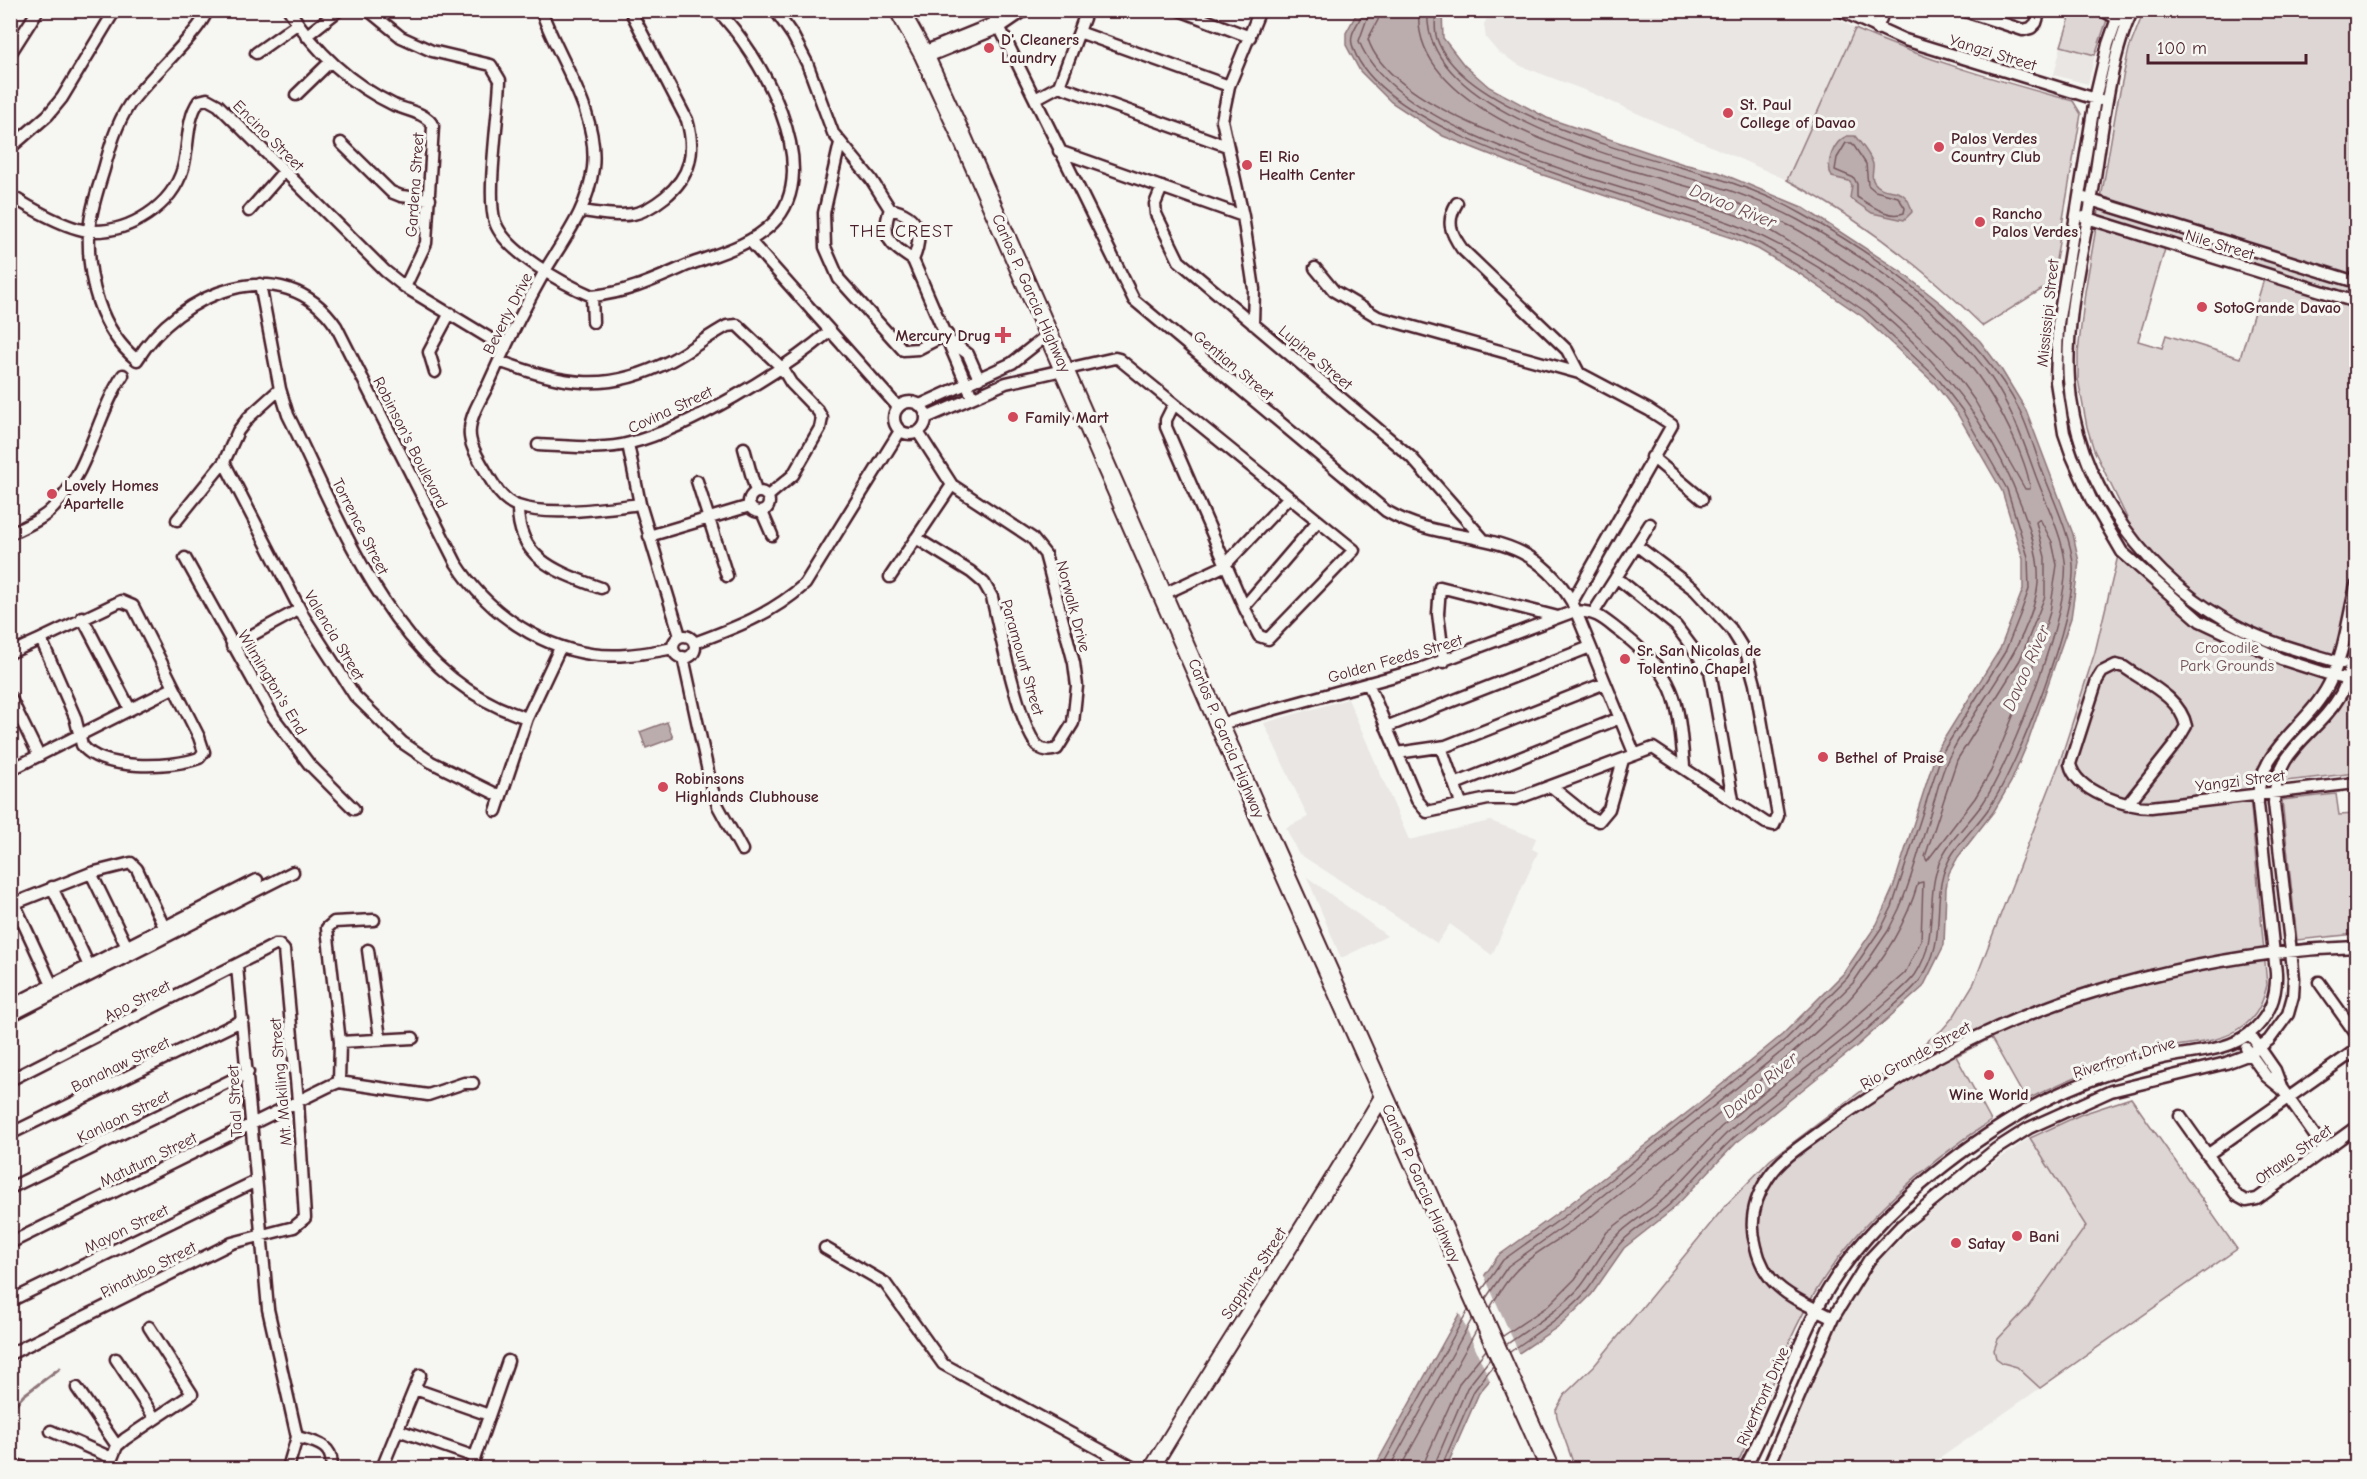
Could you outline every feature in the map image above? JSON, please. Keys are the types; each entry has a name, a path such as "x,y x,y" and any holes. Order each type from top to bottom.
{"highway":[{"name":"Carlos P. Garcia Highway","path":"899,10 924,55 1050,333 1547,1464"}],"main road":[{"path":"924,55 994,18 1020,10"}],"street":[{"path":"10,54 38,10"},
{"path":"10,148 48,115 62,98 115,10"},
{"path":"10,195 40,212 89,231 113,135 129,106 161,65 203,22 207,10"},
{"name":"Gardena Street","path":"289,10 306,36 330,62 372,93 432,122 435,132 426,243 405,287"},
{"path":"306,36 339,10"},
{"path":"368,10 401,37 432,51 487,63 495,68 500,80 492,211 498,229 508,244 545,270 592,296 641,286 750,241 774,222 783,210 789,191 792,152 778,109 755,58 742,38 717,10"},
{"name":"Beverly Drive","path":"518,506 503,497 493,485 478,458 470,437 471,422 504,347 545,270 582,211 593,165 588,118 541,10"},
{"path":"582,211 623,215 646,210 672,192 683,179 691,159 692,136 687,120 630,10"},
{"path":"775,10 793,36 815,79 827,122 840,143 871,179 890,209 907,214 913,221 920,241 913,260"},
{"path":"1035,99 1059,86 1087,10"},
{"path":"1179,10 1250,37"},
{"path":"1253,324 1254,289 1243,216 1222,120 1229,86 1260,10"},
{"name":"Yangzi Street","path":"1839,10 1877,29 1954,56 2108,103"},
{"path":"1877,29 1884,10"},
{"path":"1966,11 2033,32 2040,10"},
{"path":"2102,10 2125,15"},
{"name":"Mississipi Street","path":"2125,15 2095,99 2058,324 2056,382 2064,433 2091,499 2122,552 2200,621 2240,642 2352,682"},
{"name":"Mississipi Street","path":"2125,15 2071,326 2069,380 2078,430 2119,523 2133,541 2209,610 2245,630 2354,666"},
{"name":"Gentian Street","path":"994,18 1127,289 1142,308 1386,511 1422,525 1484,540 1529,555 1558,582 1573,606 1635,755"},
{"path":"256,53 297,24"},
{"path":"1079,32 1229,86"},
{"path":"296,95 330,62"},
{"path":"1059,86 1227,146"},
{"name":"Encino Street","path":"89,231 133,222 150,213 165,200 183,170 192,116 203,99 218,105 385,271 405,287 504,347"},
{"path":"341,142 391,192 401,196 430,199"},
{"path":"840,143 824,213 823,230 825,247 839,279 903,350 918,349 948,338"},
{"path":"1059,151 1243,216"},
{"path":"249,211 284,171"},
{"name":"Lupine Street","path":"1162,187 1155,204 1156,214 1174,255 1185,267 1411,458 1484,540"},
{"name":"Nile Street","path":"2078,196 2356,282"},
{"path":"1457,203 1449,223 1452,235 1462,249 1568,350 1579,373"},
{"path":"890,209 885,226 888,238 896,248 913,260 972,398"},
{"name":"Nile Street","path":"2075,215 2356,302"},
{"name":"Robinson's Boulevard","path":"89,231 97,299 116,339 137,360 154,336 190,307 212,295 234,288 260,284 286,288 304,295 318,303 327,313 466,579 502,615 560,648 601,655 627,656 673,648"},
{"path":"750,241 830,332 864,366 897,407"},
{"path":"1315,268 1335,291 1377,316 1579,373 1649,410 1672,425 1652,457 1573,606 1594,612 1639,647 1657,665 1672,687 1679,712 1684,766"},
{"name":"Torrence Street","path":"260,284 280,389 288,415 350,540 393,614 411,638 449,678 493,706 527,718"},
{"path":"592,296 593,322"},
{"path":"435,372 430,363 429,352 450,313"},
{"path":"498,361 555,380 611,382 646,373 732,324 741,328 782,368 798,392 818,411 822,423 794,475 768,496"},
{"path":"2058,324 2071,326"},
{"name":"Covina Street","path":"680,636 640,504 628,444 676,427 782,368 830,332"},
{"path":"1050,333 1027,353 1000,370 920,405 906,402 897,407 893,417 900,431 907,434 918,432 926,418 1006,383 1118,358 1354,550 1268,639 1259,636 1224,566 1166,427 1166,420 1174,404"},
{"path":"948,338 968,354 979,379"},
{"path":"1000,370 1006,383"},
{"path":"10,534 38,520 55,507 84,464 123,375"},
{"path":"177,520 224,462 238,431 249,417 280,389"},
{"path":"920,405 926,418"},
{"path":"694,643 759,617 788,599 805,584 900,431"},
{"name":"Norwalk Drive","path":"918,432 952,485 1032,538 1045,554 1074,663 1077,699 1073,723 1061,745 1052,751 1038,747"},
{"path":"538,445 576,447 628,444"},
{"path":"744,448 756,492"},
{"path":"1652,457 1702,499"},
{"name":"Valencia Street","path":"224,462 300,609 342,678 380,723 431,762 500,796"},
{"path":"697,481 727,576"},
{"path":"890,577 952,485"},
{"path":"756,492 763,492 768,496 769,505 762,512 755,511 750,506 750,498 756,492"},
{"path":"1164,594 1224,566 1289,497"},
{"path":"602,588 566,576 534,554 522,538 518,522 518,506 590,510 640,504"},
{"path":"649,536 710,520 750,506"},
{"path":"762,512 772,535"},
{"path":"1244,607 1317,522"},
{"path":"1594,612 1650,524"},
{"name":"Paramount Street","path":"916,538 971,572 989,590 1019,704 1031,736 1038,747"},
{"path":"1368,683 1417,800 1427,812 1440,811 1461,803 1516,799 1657,749 1766,823 1774,825 1778,816 1748,655 1731,629 1695,590 1636,544"},
{"name":"Wilmington's End","path":"185,558 232,646 290,741 354,809"},
{"path":"1616,577 1665,614 1692,644 1710,671 1733,800"},
{"path":"2325,1150 2285,1093 2266,1076 2255,1051 2245,1037 2259,1025 2272,1004 2277,986 2257,793 2261,772 2271,756 2321,697 2333,676 2356,586"},
{"path":"1444,662 1438,614 1440,587 1558,617"},
{"path":"10,653 82,617 121,601 127,602 133,606 200,737 203,754 193,760 113,764 85,749 41,639"},
{"name":"Golden Feeds Street","path":"1221,724 1444,662 1558,617 1573,606"},
{"path":"232,646 300,609"},
{"path":"82,617 130,709"},
{"path":"680,636 690,638 694,643 693,652 683,657 677,655 673,648 675,640 680,636"},
{"name":"Riverfront Drive","path":"1768,1468 1833,1318 1869,1260 1912,1216 1996,1149 2029,1128 2111,1091 2226,1063 2255,1051 2280,1028 2288,1014 2293,996 2291,952 2274,791 2283,762 2352,682 2356,645"},
{"path":"1386,727 1590,646"},
{"path":"496,811 527,718 560,648"},
{"path":"683,657 711,785 718,806 742,850"},
{"name":"Yangzi Street","path":"2127,805 2170,752 2186,726 2173,701 2124,667 2116,665 2102,672 2097,680 2070,764 2074,775 2094,790 2127,805 2151,807 2356,783"},
{"path":"1397,753 1441,747 1605,683"},
{"path":"10,770 79,733 173,688"},
{"path":"10,697 39,756"},
{"path":"1455,784 1620,718"},
{"path":"1441,747 1461,803"},
{"path":"1552,787 1589,817 1599,821 1609,809 1623,760"},
{"path":"52,985 12,904 91,873 131,863 137,869 164,927"},
{"path":"10,1016 293,872"},
{"path":"91,873 126,947"},
{"path":"10,992 13,1005 257,880"},
{"path":"52,887 89,966"},
{"path":"374,920 334,922 327,928 340,1042 339,1082 428,1095 464,1083 473,1083"},
{"name":"Apo Street","path":"10,1080 276,945"},
{"name":"Mt. Makiling Street","path":"276,945 282,946 285,956 298,1101 305,1214 302,1222"},
{"name":"Rio Grande Street","path":"1833,1318 1777,1286 1761,1264 1753,1238 1755,1208 1760,1192 1769,1176 1797,1149 1874,1094 1995,1029 2091,992 2196,965 2291,952 2356,947"},
{"path":"368,950 380,1038"},
{"name":"Taal Street","path":"237,966 248,1072 254,1182 260,1235 276,1353 297,1437"},
{"path":"2319,982 2356,1034"},
{"name":"Banahaw Street","path":"10,1134 243,1020"},
{"name":"Riverfront Drive","path":"1745,1468 1817,1309 1839,1272 1864,1240 1901,1202 1984,1137 2021,1113 2064,1091 2160,1058 2219,1047 2245,1037"},
{"path":"340,1042 380,1038 413,1038"},
{"path":"2208,1155 2285,1093 2356,1050"},
{"name":"Kanlaon Street","path":"10,1188 248,1072"},
{"name":"Matutum Street","path":"10,1243 339,1082"},
{"name":"Sapphire Street","path":"1152,1468 1218,1357 1332,1182 1383,1095"},
{"name":"Ottawa Street","path":"2180,1116 2237,1196 2250,1201 2356,1127"},
{"name":"Mayon Street","path":"10,1301 254,1182"},
{"path":"1901,1202 1912,1216"},
{"name":"Pinatubo Street","path":"10,1354 232,1243 302,1222"},
{"path":"825,1248 885,1283 943,1364 1134,1468"},
{"path":"51,1431 110,1463 117,1446 154,1417 192,1394 149,1328"},
{"path":"116,1359 154,1417"},
{"path":"471,1468 508,1361"},
{"path":"382,1468 420,1375"},
{"path":"77,1388 117,1446"},
{"path":"415,1389 489,1415"},
{"path":"398,1430 475,1456"},
{"path":"288,1468 297,1437 315,1442 328,1450 332,1455 331,1468"}],"shaded area":[{"name":"St. Paul College of Davao","path":"1492,10 1824,10 1855,29 1787,180 1592,93 1521,66 1498,52 1486,38 1484,24"},
{"path":"2061,46 2095,55 2088,84 2054,75"},
{"path":"1348,699 1409,840 1490,821 1536,838 1532,849 1538,852 1492,955 1450,924 1437,943 1298,853 1286,828 1308,817 1264,723"},
{"path":"1307,877 1387,936 1341,958"},
{"path":"2030,1138 2086,1226 2028,1307 1998,1339 2010,1364 2026,1373 2040,1388 1926,1468 1775,1468 1824,1352 1850,1300 1876,1263 1921,1220 1979,1173"}],"green space":[{"path":"2072,11 2110,11 2095,55 2061,46"},
{"name":"Crocodile Park Grounds","path":"2144,11 2356,11 2356,773 2249,785 2267,985 2259,1009 2252,1019 2233,1033 2223,1037 2141,1053 2107,1064 2026,1100 1991,1038 1956,1056 1991,1121 1942,1156 1894,1197 1851,1242 1833,1266 1816,1291 1793,1334 1735,1468 1575,1468 1556,1410 1565,1394 1594,1366 1726,1205 1770,1160 1942,1030 1954,1016 1974,983 2059,764 2095,652 2127,518 2094,450 2087,427 2078,379 2078,353 2085,292 2117,105 2129,49","holes":["2165,249 2264,279 2240,358 2166,335 2162,348 2138,341"]},
{"name":"Palos Verdes Country Club","path":"1855,29 1909,51 1963,69 2073,101 2081,114 2052,283 1983,326 1938,284 1866,228 1787,180"},
{"path":"2336,794 2339,815 2356,814 2356,934 2297,940 2282,800"},
{"path":"2131,1098 2237,1249 2040,1388 2017,1367 2003,1363 1996,1358 1994,1350 1998,1339 2028,1307 2086,1226 2030,1138 2082,1114"}],"water":[{"name":"Davao River","path":"1358,11 1442,11 1443,38 1464,65 1489,87 1547,118 1683,164 1718,172 1802,207 1900,271 1943,305 1980,341 2001,369 2026,410 2073,534 2079,562 2071,618 2028,742 2011,782 1994,811 1958,857 1949,873 1946,888 1944,945 1923,987 1858,1045 1736,1143 1671,1211 1624,1248 1592,1294 1562,1324 1504,1363 1479,1393 1446,1468 1374,1468 1463,1307 1498,1256 1562,1210 1782,1035 1843,974 1877,924 1893,888 1937,750 2000,649 2023,589 2023,559 2002,491 1957,413 1935,384 1863,317 1800,274 1758,249 1735,239 1537,173 1443,136 1391,102 1360,71 1346,45 1346,33"},
{"path":"1847,136 1855,136 1870,157 1873,164 1874,182 1879,187 1905,196 1912,212 1904,220 1872,213 1850,198 1852,185 1849,181 1832,177 1829,166 1834,148"},
{"path":"667,722 673,738 646,748 640,732"}],"pier":[{"path":"1483,1273 1520,1355 1491,1383 1458,1310"}],"waterway":[{"path":"10,1410 24,1395 60,1368"}],"place":[{"name":"D' Cleaners Laundry","path":"989,48"},
{"name":"St. Paul College of Davao","path":"1728,113"},
{"name":"Palos Verdes Country Club","path":"1939,147"},
{"name":"El Rio Health Center","path":"1247,165"},
{"name":"Rancho Palos Verdes","path":"1980,222"},
{"name":"SotoGrande Davao","path":"2202,307"},
{"name":"Mercury Drug","path":"1003,335"},
{"name":"Family Mart","path":"1013,417"},
{"name":"Lovely Homes Apartelle","path":"52,494"},
{"name":"Sr. San Nicolas de Tolentino Chapel","path":"1625,659"},
{"name":"Bethel of Praise","path":"1823,757"},
{"name":"Robinsons Highlands Clubhouse","path":"663,787"},
{"name":"Wine World","path":"1989,1075"},
{"name":"Bani","path":"2017,1236"},
{"name":"Satay","path":"1956,1243"}],"district":[{"name":"THE CREST","path":"902,231"}]}
